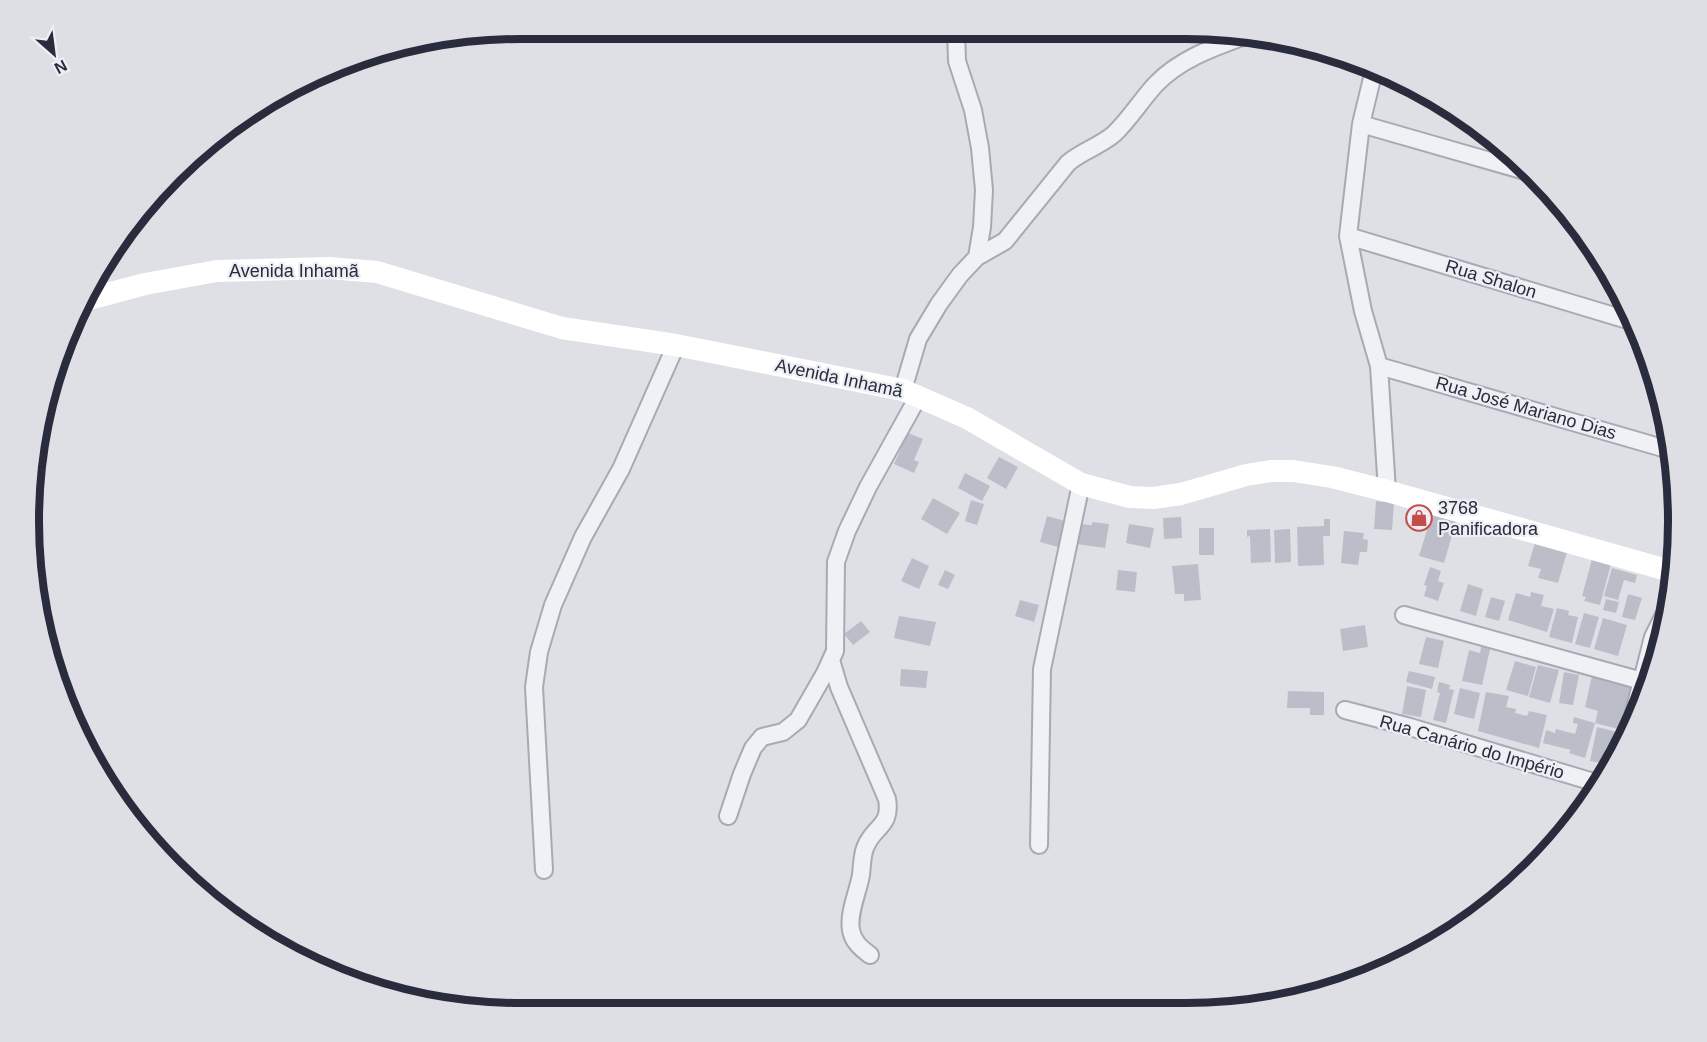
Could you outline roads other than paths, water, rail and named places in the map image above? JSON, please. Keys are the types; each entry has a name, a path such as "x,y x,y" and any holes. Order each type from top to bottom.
{"street":[{"path":"956,39 957,61 973,110 982,165 984,190 982,227 977,257"},
{"path":"728,816 753,748 762,737 783,732 798,720 835,651 836,562 847,531 910,393 918,339 939,304 960,275 977,257 1005,241 1068,163 1078,154 1112,136 1156,84 1173,70 1201,52 1231,41"},
{"path":"1372,77 1361,124 1347,236 1363,311 1378,366 1387,490"},
{"path":"1361,124 1514,168"},
{"name":"Rua Shalon","path":"1347,236 1623,319"},
{"name":"Avenida Inhamã","path":"95,298 145,284 217,271 329,268 378,272 562,328 676,345 910,393 967,418 1081,484 1130,497 1153,498 1181,495 1246,475 1293,471 1332,477 1387,490 1665,570"},
{"path":"544,870 534,687 539,652 553,605 583,537 621,469 676,345"},
{"name":"Rua José Mariano Dias","path":"1378,366 1662,448"},
{"path":"1039,845 1042,669 1081,484"},
{"path":"1404,615 1640,681"},
{"path":"1648,660 1655,635"},
{"path":"831,660 839,687 887,799 889,812 865,848 852,910 850,929 855,942 870,955"},
{"name":"Rua Canário do Império","path":"1345,710 1591,781"}],"place":[{"name":"3768 Panificadora","path":"1419,518"}]}
